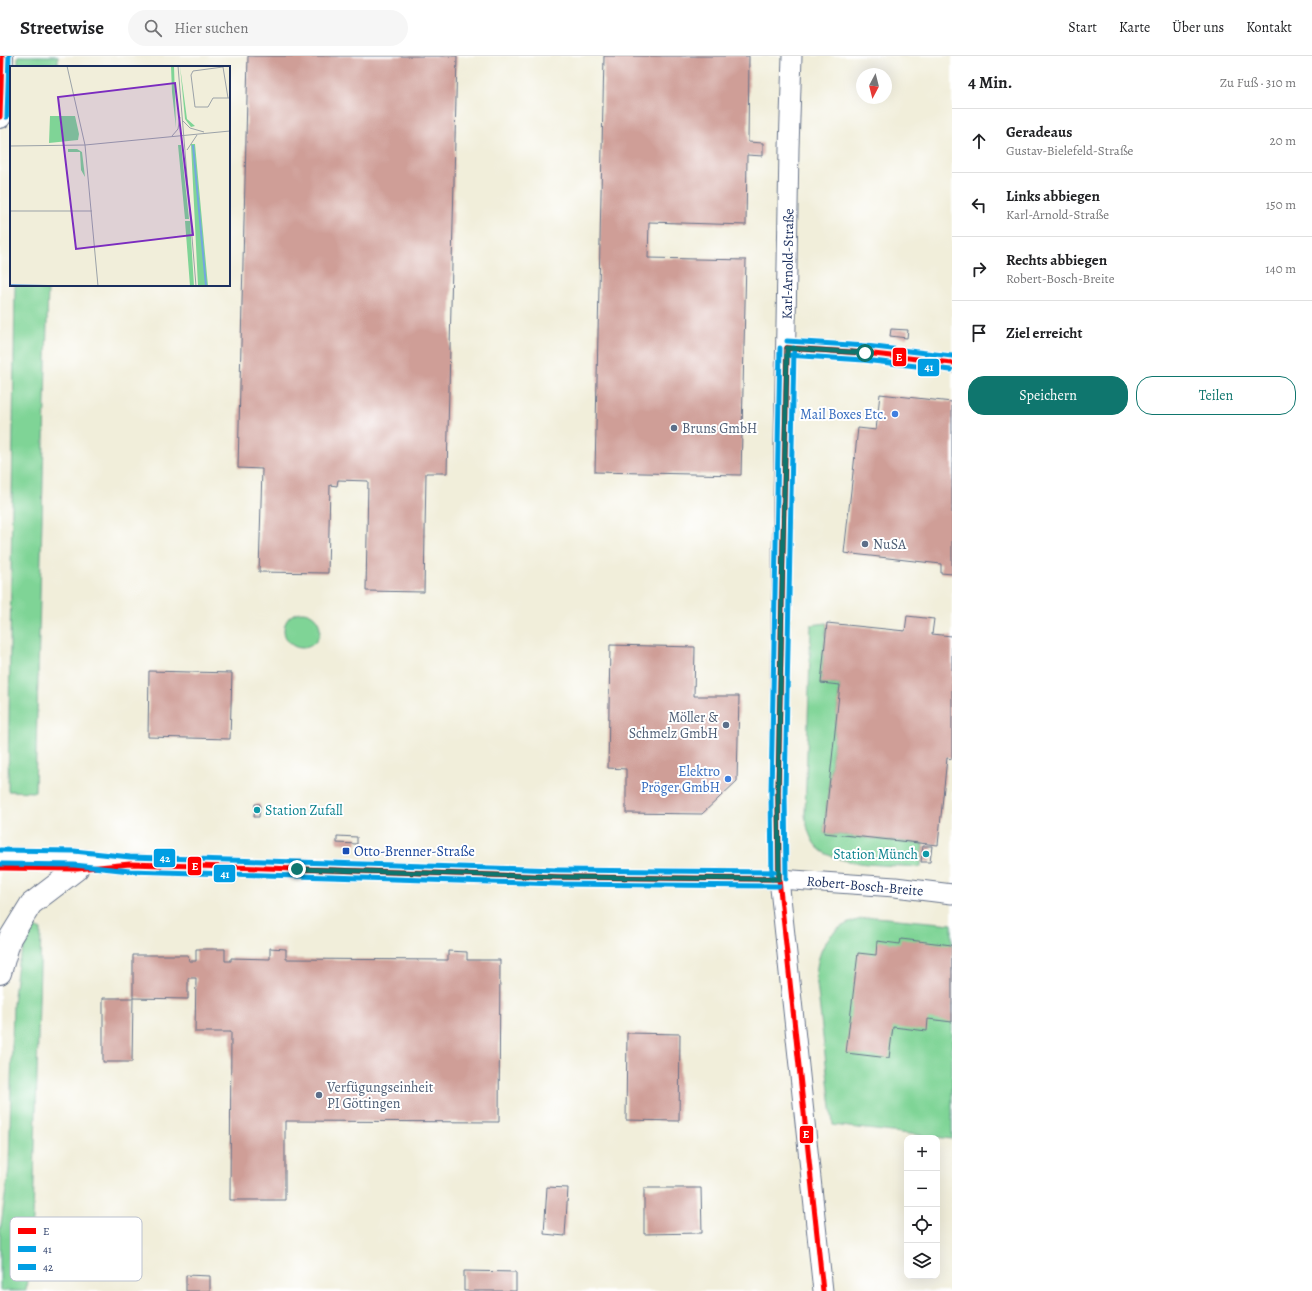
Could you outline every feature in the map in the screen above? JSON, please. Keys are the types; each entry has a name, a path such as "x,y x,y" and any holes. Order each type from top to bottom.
{"main road":[{"path":"0,117 2,56"},
{"path":"0,973 10,938 31,904 77,869"}],"street":[{"name":"Karl-Arnold-Straße","path":"792,56 789,148 787,348 778,793 779,879 823,1291"},
{"path":"787,348 865,353 952,363"},
{"name":"Robert-Bosch-Breite","path":"0,857 74,858 130,864 558,877 779,879 895,887 952,894"},
{"name":"Robert-Bosch-Breite","path":"0,868 77,869 130,864"}],"green space":[{"path":"18,56 58,56 58,66 18,66"},
{"path":"15,286 48,286 35,792 8,791"},
{"path":"302,612 312,615 317,620 320,630 317,640 312,645 302,648 292,645 287,640 284,630 287,620 292,615"},
{"path":"827,623 821,683 840,685 824,833 923,844 921,867 851,862 826,854 817,847 810,836 805,815 811,625"},
{"path":"876,917 952,924 952,1139 940,1138 940,1135 918,1135 833,1125 816,975 821,950 833,933 851,922"},
{"path":"33,926 41,930 33,1217 10,1217 10,1281 27,1281 26,1291 0,1291 0,1231 9,1169 13,1004 18,963"}],"building":[{"path":"248,56 457,56 447,473 426,473 424,592 366,591 368,481 338,480 337,486 330,485 328,573 259,572 262,469 238,468"},
{"path":"604,56 749,56 748,142 763,143 763,156 747,155 746,225 649,222 648,258 746,260 741,475 595,472"},
{"path":"891,329 908,330 907,338 890,336"},
{"path":"880,394 952,402 952,574 941,573 941,564 844,553 858,428 876,430"},
{"path":"907,616 934,619 932,634 952,636 952,759 947,758 938,845 824,833 840,685 821,683 827,623 905,631"},
{"path":"610,645 695,647 694,696 739,696 737,781 702,814 626,813 626,769 608,768"},
{"path":"149,671 232,673 230,739 148,737"},
{"name":"Station Zufall","path":"255,804 260,804 259,817 254,817"},
{"path":"337,836 357,837 357,844 337,843"},
{"name":"Station Münch","path":"923,846 932,846 930,862 921,862"},
{"path":"901,939 952,945 952,1022 928,1019 927,1031 893,1027 889,1058 846,1053 858,953 876,955 877,941 900,944"},
{"path":"270,948 286,949 286,959 448,960 448,951 467,952 467,960 500,960 499,1122 285,1121 285,1200 230,1200 231,1032 195,1032 196,978 188,978 188,999 133,998 133,955 188,955 189,961 196,961 196,949 225,949 225,961 231,961 231,958 270,959"},
{"path":"103,998 133,998 132,1062 103,1062"},
{"path":"627,1033 680,1034 679,1121 626,1120"},
{"path":"547,1187 568,1188 565,1236 544,1234"},
{"path":"644,1188 701,1188 702,1233 644,1234"},
{"path":"464,1271 516,1272 516,1291 464,1291"},
{"path":"186,1275 210,1276 210,1291 186,1291"}],"transit line":[{"name":"E","path":"0,117 2,56"},
{"name":"41","path":"7,117 9,56"},
{"name":"42","path":"787,341 866,346 952,356"},
{"name":"42","path":"772,879 771,793 780,348"},
{"name":"E","path":"787,348 778,793 779,879 823,1291"},
{"name":"E","path":"787,348 865,353 952,363"},
{"name":"41","path":"786,879 785,793 794,348"},
{"name":"41","path":"787,355 864,360 951,370"},
{"name":"42","path":"0,850 74,851 130,857 558,870 779,872"},
{"name":"41","path":"0,864 74,865 130,871 558,884 779,886"},
{"name":"E","path":"0,868 77,869 130,864 558,877 779,879"}],"place":[{"name":"Mail Boxes Etc.","path":"895,414"},
{"name":"Bruns GmbH","path":"674,428"},
{"name":"NuSA","path":"865,544"},
{"name":"Möller & Schmelz GmbH","path":"726,725"},
{"name":"Elektro Pröger GmbH","path":"728,779"},
{"name":"Station Zufall","path":"257,810"},
{"name":"Otto-Brenner-Straße","path":"346,851"},
{"name":"Station Münch","path":"926,854"},
{"name":"Verfügungseinheit PI Göttingen","path":"319,1095"}],"route":[{"path":"297,869 558,877 779,879 778,793 787,348 865,353"}]}
